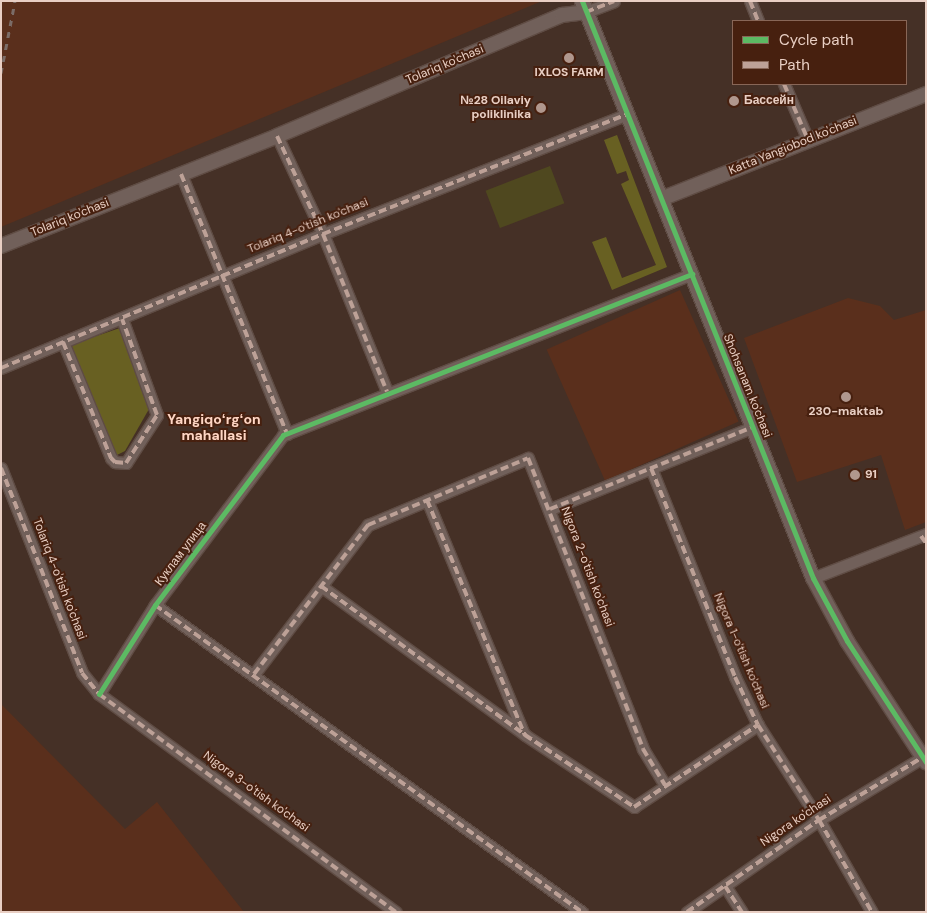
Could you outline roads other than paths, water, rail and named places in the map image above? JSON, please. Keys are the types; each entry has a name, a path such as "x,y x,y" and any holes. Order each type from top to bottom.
{"street":[{"name":"Tolariq ko'chasi","path":"1,246 278,136 562,15 584,7 614,1"},
{"path":"750,1 758,20"},
{"name":"Shohsanam ko'chasi","path":"584,7 813,578 847,641 924,760"},
{"path":"784,85 808,140"},
{"name":"Katta Yangiobod ko'chasi","path":"662,198 926,94"},
{"name":"Tolariq 4-o'tish ko'chasi","path":"1,368 322,234 627,114"},
{"path":"278,136 322,234 387,392"},
{"path":"181,174 287,434 387,392 692,274"},
{"path":"63,342 112,458 115,462 126,463 157,415 122,319"},
{"path":"550,509 753,427"},
{"name":"Куклам улица","path":"100,694 155,606 287,434"},
{"name":"Nigora 2-o'tish ko'chasi","path":"254,674 368,525 528,458 550,509 643,749 666,785"},
{"name":"Tolariq 4-o'tish ko'chasi","path":"1,468 82,673 100,694"},
{"name":"Nigora 1-o'tish ko'chasi","path":"651,468 735,677 758,725 819,820 872,912"},
{"path":"427,500 525,735"},
{"path":"813,578 924,538"},
{"path":"321,586 525,735 634,806 758,725"},
{"path":"155,606 254,674 582,912"},
{"name":"Nigora 3-o'tish ko'chasi","path":"100,694 396,912"},
{"name":"Nigora ko'chasi","path":"687,912 819,820 924,760"},
{"path":"725,886 742,912"}],"railway":[{"path":"1,73 15,1"}],"place":[{"name":"IXLOS FARM","path":"569,58"},
{"name":"Бассейн","path":"734,101"},
{"name":"№28 Oilaviy poliklinika","path":"541,108"},
{"name":"230-maktab","path":"846,397"},
{"name":"91","path":"855,475"}],"district":[{"name":"Yangiqoʻrgʻon mahallasi","path":"214,428"}]}
